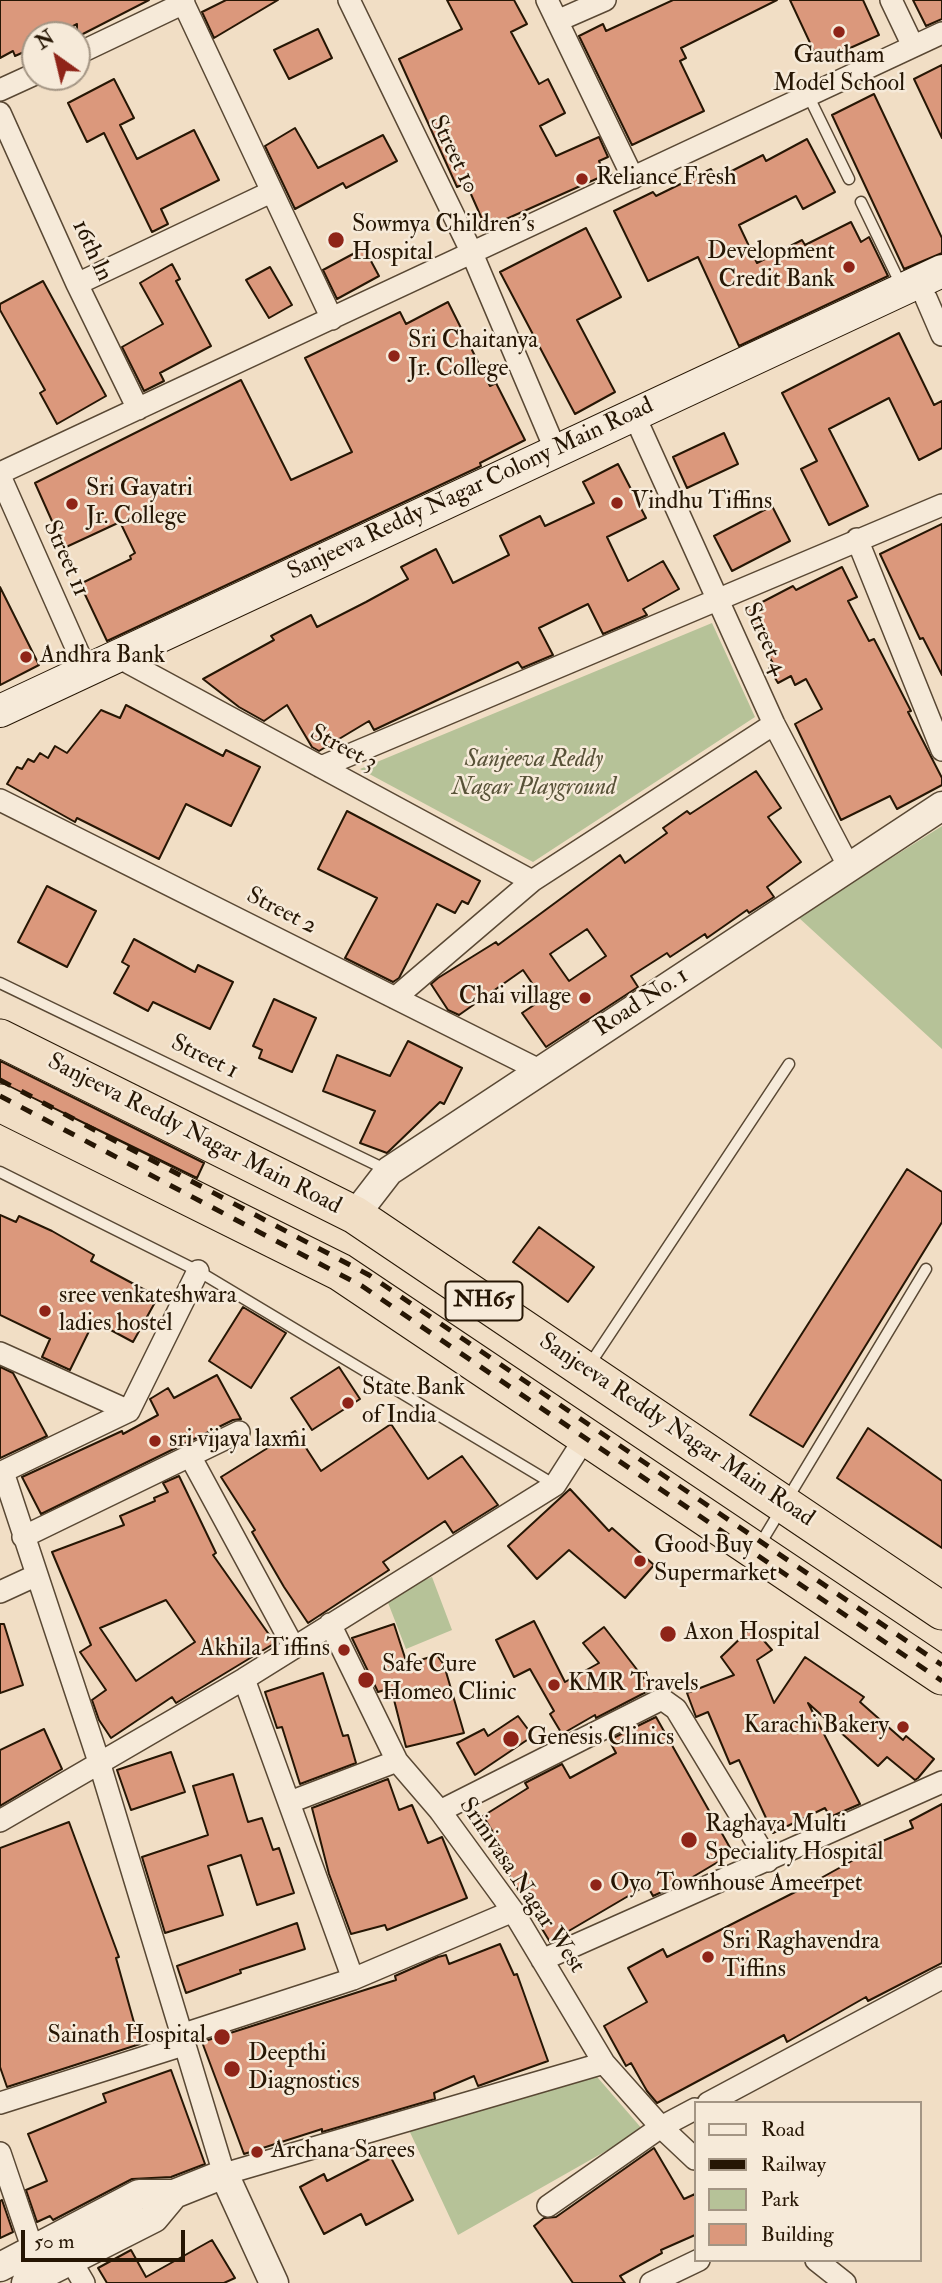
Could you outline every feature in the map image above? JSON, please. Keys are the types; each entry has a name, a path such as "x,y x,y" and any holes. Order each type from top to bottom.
{"highway":[{"name":"Sanjeeva Reddy Nagar Main Road","path":"0,1038 355,1215 942,1611"},
{"name":"NH65","path":"0,1103 340,1272 942,1676"}],"main road":[{"name":"Sanjeeva Reddy Nagar Colony Main Road","path":"0,725 924,293 942,271"},
{"name":"Sanjeeva Reddy Nagar Colony Main Road","path":"0,711 84,666 556,451 924,293"}],"street":[{"name":"Street 10","path":"349,0 471,251 556,451"},
{"path":"547,0 633,178"},
{"path":"557,21 605,0"},
{"path":"891,0 913,46"},
{"path":"91,47 183,2 332,319"},
{"path":"0,475 471,251 942,33"},
{"path":"0,90 21,80"},
{"name":"16th ln","path":"0,113 77,284 138,410"},
{"path":"77,284 271,192"},
{"path":"924,293 942,335"},
{"name":"Street 4","path":"640,428 774,724 849,867"},
{"name":"Street 11","path":"0,475 84,666"},
{"path":"321,767 942,505"},
{"path":"858,539 942,750"},
{"name":"Street 3","path":"129,663 532,881"},
{"path":"395,998 532,881 774,724"},
{"name":"Street 2","path":"0,800 539,1070"},
{"name":"Road No. 1","path":"355,1215 390,1171 942,806"},
{"path":"198,1271 129,1411 1,1473 100,1765 224,2174 274,2283"},
{"path":"0,1353 129,1411"},
{"path":"23,1537 239,1432"},
{"path":"0,1821 244,1679 555,1485 585,1438"},
{"path":"190,1456 293,1646"},
{"path":"0,1592 37,1575"},
{"name":"Srinivasa Nagar West","path":"330,1624 397,1761 440,1811 513,1911 604,2063 661,2127 694,2158"},
{"path":"244,1679 353,1979"},
{"path":"440,1811 662,1699 676,1709 768,1861"},
{"path":"290,1802 397,1761"},
{"path":"542,1960 942,1782"},
{"path":"0,2103 353,1979 513,1911"},
{"path":"712,2101 942,1978"},
{"path":"0,2267 139,2194 174,2194 224,2174 604,2063"},
{"path":"548,2206 661,2127 694,2110"},
{"path":"0,2152 5,2186 33,2249"},
{"path":"26,2283 154,2218 174,2194"},
{"path":"70,2259 84,2283"},
{"path":"651,2283 695,2262"},
{"path":"819,2262 845,2283"}],"lane":[{"path":"808,95 849,179"},
{"path":"861,202 924,293"},
{"name":"Street 1","path":"0,983 390,1171"},
{"path":"586,1369 789,1064"},
{"path":"0,1172 198,1271 555,1485"},
{"path":"756,1552 926,1269"}],"green space":[{"name":"Sanjeeva Reddy Nagar Playground","path":"712,623 755,717 533,862 360,769"},
{"path":"942,826 942,1049 798,917"},
{"path":"432,1577 452,1630 406,1649 385,1595"},
{"path":"592,2071 643,2130 458,2235 408,2128"}],"building":[{"path":"0,0 149,0 91,30 91,21 21,21 21,53 15,56 13,51 0,58"},
{"path":"226,0 278,0 214,38 202,12"},
{"path":"447,0 514,0 527,24 511,32 539,84 548,79 565,113 540,126 556,156 599,137 608,157 599,161 605,175 486,228 466,183 457,187 399,59 462,29"},
{"path":"673,0 777,0 681,48 686,58 680,61 704,111 632,145 579,36 603,24 606,31"},
{"path":"790,0 863,0 879,35 819,62"},
{"path":"913,0 942,0 942,19 926,26"},
{"path":"318,29 332,58 289,79 274,50"},
{"path":"942,65 942,138 914,79"},
{"path":"114,79 134,118 120,125 137,159 194,130 219,180 161,209 168,224 152,232 104,133 87,142 68,103"},
{"path":"874,94 942,238 942,253 904,269 832,115"},
{"path":"295,128 318,168 383,135 397,161 346,188 343,183 295,209 265,146"},
{"path":"807,139 835,192 803,209 796,196 739,225 757,263 802,240 805,245 851,222 861,242 869,237 888,276 739,346 698,257 648,281 614,211 653,192 656,196 711,169 716,179 763,155 766,161"},
{"path":"586,228 621,297 577,320 615,392 575,414 500,272"},
{"path":"364,248 379,276 337,299 323,270"},
{"path":"172,264 180,279 176,281 211,346 160,373 164,381 144,391 122,347 163,324 140,283"},
{"path":"270,267 292,305 269,318 246,280"},
{"path":"43,281 106,396 57,424 40,393 45,390 0,310 0,304"},
{"path":"448,302 490,386 496,383 525,440 480,463 481,466 107,641 80,584 131,559 130,556 135,553 120,522 64,548 35,483 241,380 291,480 352,452 305,358 400,312 406,324"},
{"path":"899,333 934,405 942,401 942,448 919,460 889,398 829,429 868,506 829,525 801,469 817,461 782,393"},
{"path":"724,433 738,464 687,488 673,457"},
{"path":"618,464 646,518 607,537 628,581 663,561 679,589 643,609 647,615 603,634 588,604 539,628 553,655 522,668 518,662 374,730 369,721 319,751 312,747 287,705 264,721 239,707 203,679 274,640 271,636 311,615 317,627 408,579 401,567 436,549 453,583 509,555 500,536 540,516 545,526 594,503 583,482"},
{"path":"772,506 790,541 732,571 714,536"},
{"path":"942,524 942,675 923,638 920,639 880,554"},
{"path":"842,567 857,597 848,601 869,641 874,639 911,711 908,712 942,778 942,785 897,809 890,796 841,820 795,724 822,709 806,679 795,685 791,676 778,683 769,668 774,665 747,610 793,586 796,590"},
{"path":"0,587 39,665 0,685"},
{"path":"126,705 223,756 226,750 260,767 231,826 186,804 159,859 77,818 75,822 7,784 17,767 22,769 28,759 34,762 40,753 48,758 55,746 67,753 101,710 120,718"},
{"path":"756,771 781,808 768,817 801,862 767,887 774,897 749,913 747,910 707,938 705,934 670,957 667,953 631,976 638,987 546,1047 522,1013 543,999 523,970 459,1015 448,1010 431,984 438,978 496,942 498,945 620,855 625,863 667,833 663,828 687,811 690,814","holes":["587,929 606,956 569,981 550,954"]},
{"path":"347,811 480,881 468,904 462,901 455,913 437,904 399,978 393,982 345,958 377,898 318,869"},
{"path":"47,886 96,911 67,967 18,942"},
{"path":"134,939 195,972 198,965 233,982 210,1029 153,1002 148,1011 114,993 129,966 122,962"},
{"path":"274,999 316,1018 292,1072 259,1058 262,1050 253,1046"},
{"path":"408,1041 462,1068 444,1104 440,1102 387,1153 360,1143 375,1111 323,1091 337,1055 390,1076"},
{"path":"0,1061 204,1163 197,1178 0,1082"},
{"path":"907,1169 942,1192 942,1222 803,1447 750,1415"},
{"path":"0,1215 16,1222 19,1216 52,1231 94,1255 91,1261 158,1297 133,1342 94,1321 70,1370 42,1357 50,1339 0,1315"},
{"path":"539,1227 594,1267 568,1302 513,1262"},
{"path":"243,1307 286,1333 251,1388 209,1361"},
{"path":"0,1367 13,1373 47,1436 0,1458"},
{"path":"339,1367 360,1399 312,1430 291,1398"},
{"path":"217,1375 241,1419 233,1420 41,1514 22,1477 122,1431 123,1434 158,1415 150,1399 168,1388 174,1398"},
{"path":"391,1424 428,1479 462,1456 498,1505 453,1533 445,1521 383,1562 389,1570 308,1623 284,1587 252,1532 255,1530 221,1477 295,1431 321,1471"},
{"path":"868,1428 942,1481 942,1548 837,1478"},
{"path":"179,1476 216,1553 213,1555 275,1643 176,1703 172,1697 111,1738 99,1720 92,1700 106,1690 80,1652 91,1645 52,1552 124,1525 120,1516 155,1501 154,1498 168,1492 163,1483","holes":["166,1600 195,1642 136,1681 100,1628"]},
{"path":"570,1489 609,1531 612,1528 654,1565 625,1598 569,1550 537,1579 508,1546"},
{"path":"534,1621 565,1682 599,1663 583,1643 604,1627 652,1689 596,1718 595,1715 562,1734 550,1714 554,1711 530,1669 514,1677 496,1640"},
{"path":"0,1624 4,1624 23,1685 0,1693"},
{"path":"394,1624 407,1664 437,1655 444,1665 464,1733 406,1747 391,1688 378,1692 352,1638"},
{"path":"752,1627 772,1650 757,1660 774,1703 805,1657 864,1697 860,1702 903,1740 906,1736 934,1759 915,1780 887,1757 878,1766 808,1703 860,1804 830,1817 825,1808 773,1833 739,1760 730,1764 708,1712 696,1717 687,1693 734,1675 721,1657"},
{"path":"323,1673 343,1736 348,1735 356,1763 300,1784 282,1727 277,1728 265,1692"},
{"path":"518,1716 533,1736 475,1775 457,1743 484,1729 488,1736"},
{"path":"656,1717 733,1853 686,1881 653,1896 647,1885 550,1942 500,1860 507,1855 483,1816 528,1788 525,1783 562,1764 570,1778 616,1753 609,1740"},
{"path":"44,1729 62,1769 0,1806 0,1750"},
{"path":"171,1752 185,1792 131,1810 117,1770"},
{"path":"233,1774 248,1822 262,1818 273,1850 279,1848 294,1893 257,1905 241,1855 208,1866 223,1915 165,1933 142,1857 208,1835 193,1786"},
{"path":"388,1779 399,1810 412,1805 428,1843 442,1837 467,1898 387,1930 385,1925 351,1934 329,1874 312,1808"},
{"path":"942,1804 942,1963 868,2001 866,1997 787,2042 784,2035 657,2103 631,2063 626,2066 604,2026 647,2002 628,1968 663,1949 667,1957 803,1888 859,1857 857,1852 913,1828 910,1821"},
{"path":"69,1822 119,1957 116,1958 140,2044 7,2087 0,2067 0,1848"},
{"path":"297,1923 305,1949 240,1970 241,1973 186,1993 177,1966"},
{"path":"500,1944 514,1975 517,1974 548,2061 478,2086 474,2076 434,2093 435,2099 322,2132 322,2129 244,2154 202,2042 396,1980 395,1976 438,1957 446,1955 449,1964"},
{"path":"171,2070 205,2164 171,2177 132,2179 53,2220 50,2216 37,2222 26,2190 47,2181 28,2134 106,2102 103,2094"},
{"path":"654,2148 684,2199 694,2194 694,2235 661,2250 662,2253 620,2276 625,2283 573,2283 534,2226 544,2218 556,2217"},
{"path":"387,2150 413,2200 366,2225 361,2214 324,2234 300,2187 324,2174 327,2181"},
{"path":"2,2200 13,2232 0,2238 0,2201"},
{"path":"212,2240 235,2278 224,2283 107,2283 98,2268 131,2250 146,2277"}],"railway":[{"path":"0,1080 369,1275 942,1665"},
{"path":"0,1096 362,1286 942,1681"}],"place":[{"name":"Gautham Model School","path":"839,32"},
{"name":"Reliance Fresh","path":"582,179"},
{"name":"Sowmya Children's Hospital","path":"336,240"},
{"name":"Development Credit Bank","path":"849,267"},
{"name":"Sri Chaitanya Jr. College","path":"394,356"},
{"name":"Vindhu Tiffins","path":"617,503"},
{"name":"Sri Gayatri Jr. College","path":"72,504"},
{"name":"Andhra Bank","path":"26,657"},
{"name":"Chai village","path":"585,998"},
{"name":"sree venkateshwara ladies hostel","path":"45,1311"},
{"name":"State Bank of India","path":"348,1403"},
{"name":"sri vijaya laxmi","path":"155,1441"},
{"name":"Good Buy Supermarket","path":"640,1561"},
{"name":"Axon Hospital","path":"668,1634"},
{"name":"Akhila Tiffins","path":"344,1650"},
{"name":"Safe Cure Homeo Clinic","path":"366,1680"},
{"name":"KMR Travels","path":"554,1685"},
{"name":"Karachi Bakery","path":"903,1727"},
{"name":"Genesis Clinics","path":"511,1739"},
{"name":"Raghava Multi Speciality Hospital","path":"689,1840"},
{"name":"Oyo Townhouse Ameerpet","path":"596,1885"},
{"name":"Sri Raghavendra Tiffins","path":"708,1957"},
{"name":"Sainath Hospital","path":"222,2037"},
{"name":"Deepthi Diagnostics","path":"232,2069"},
{"name":"Archana Sarees","path":"257,2152"}]}
